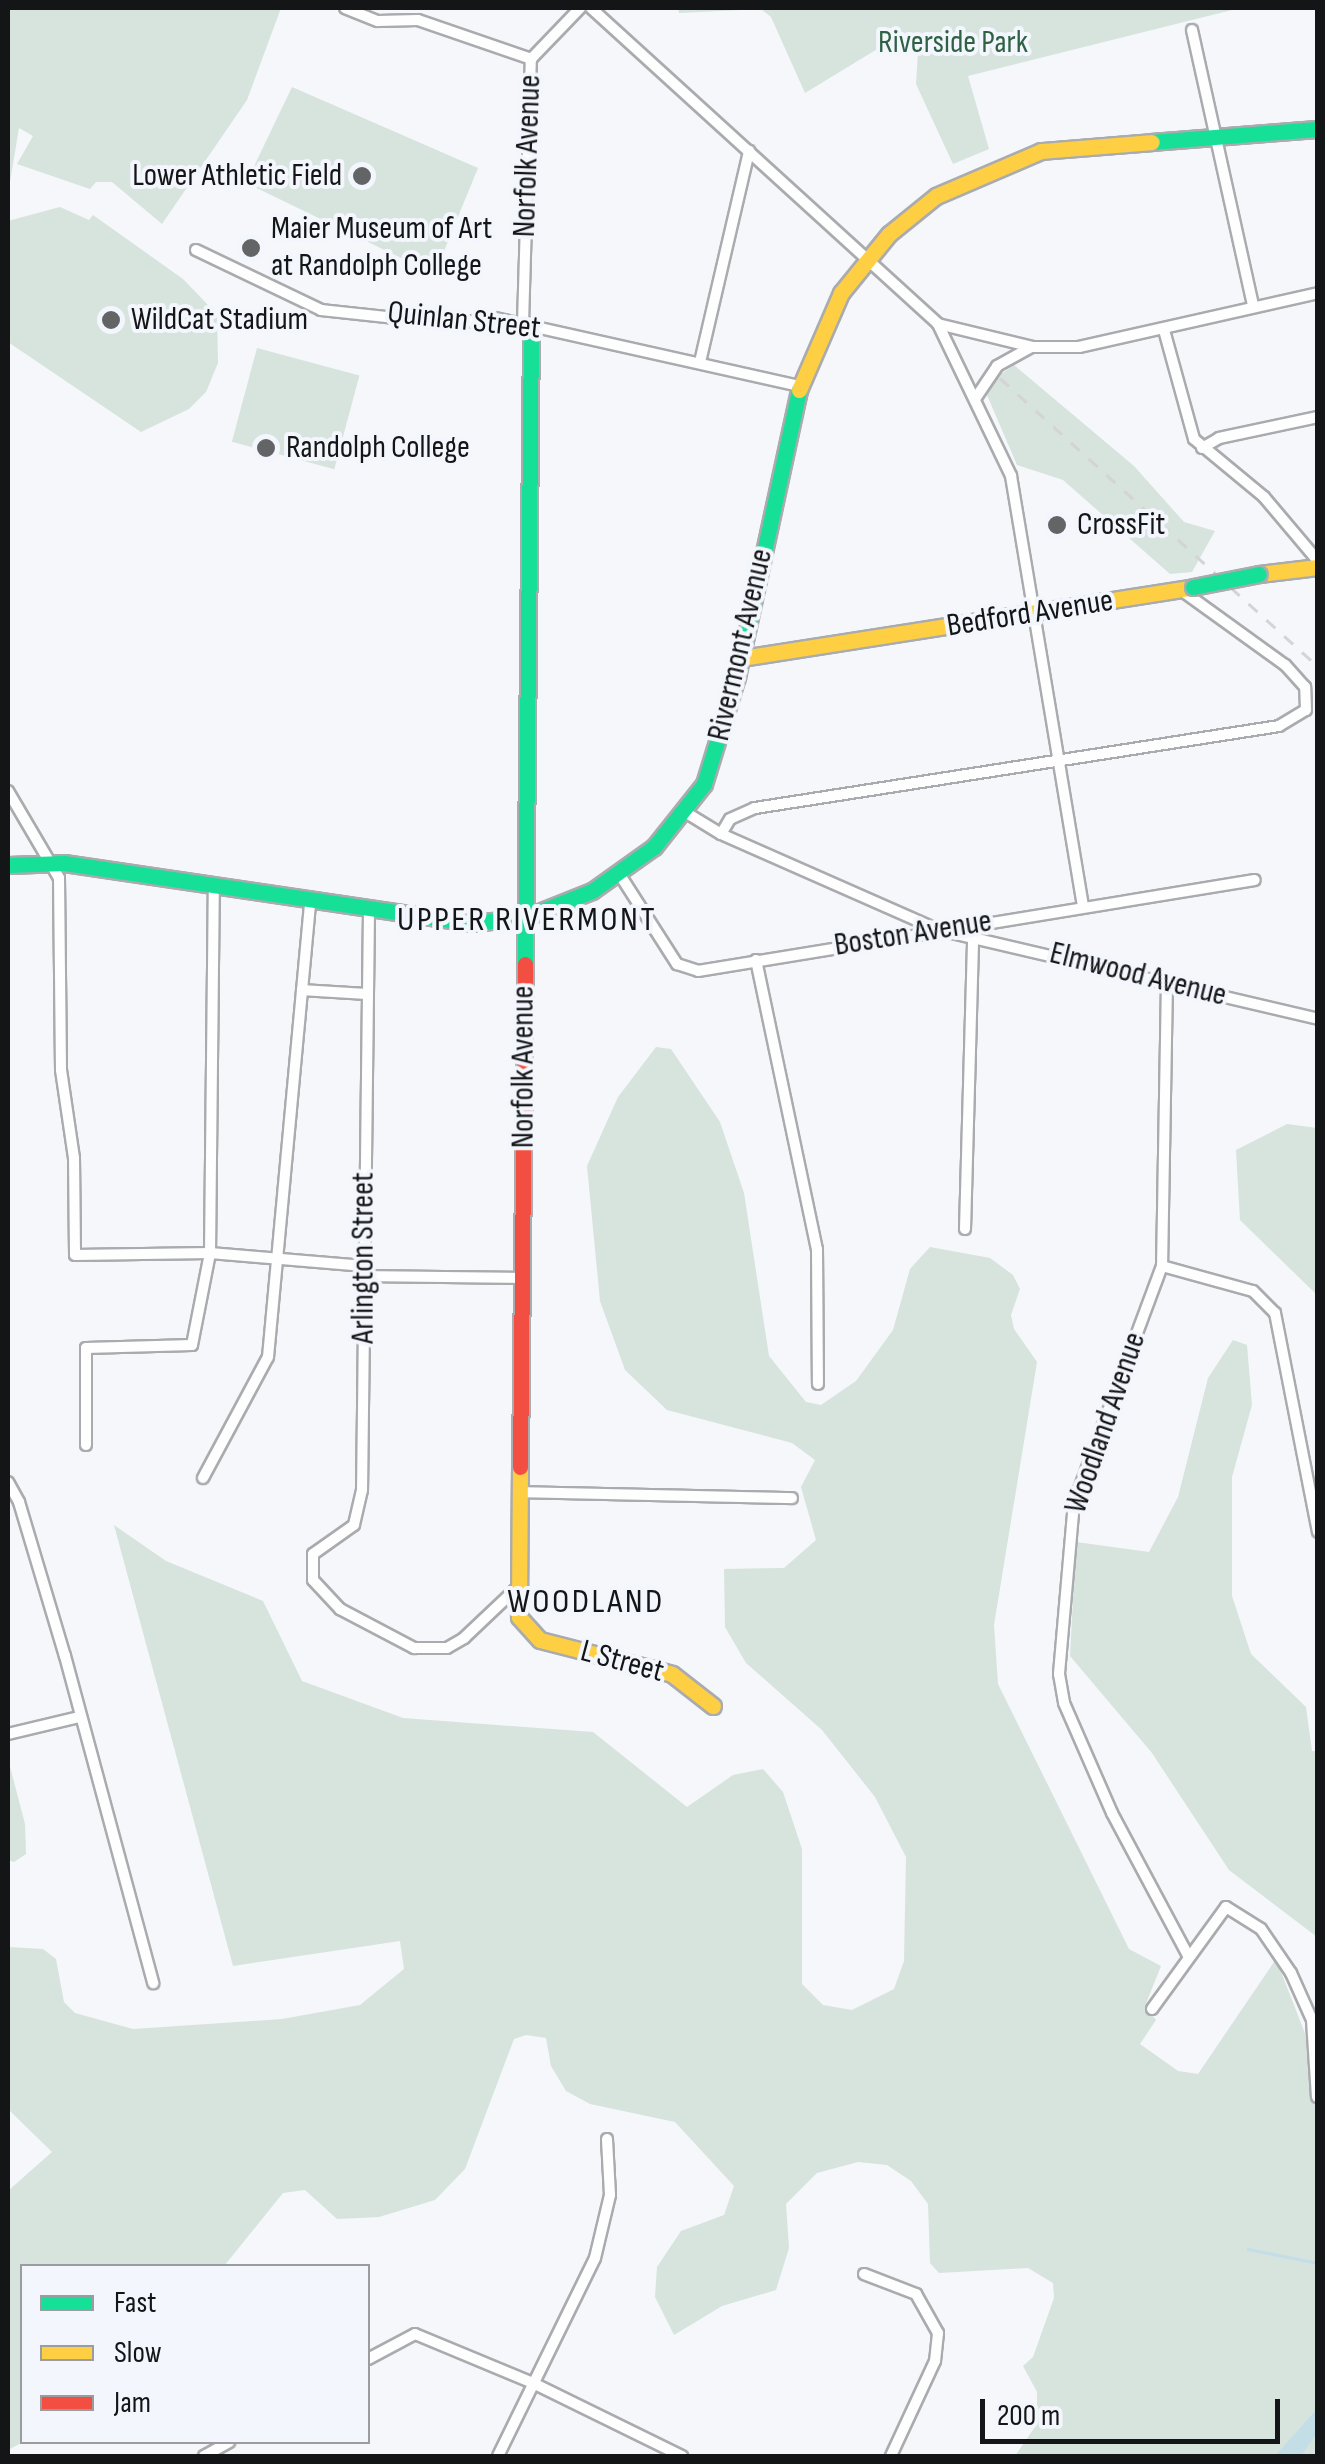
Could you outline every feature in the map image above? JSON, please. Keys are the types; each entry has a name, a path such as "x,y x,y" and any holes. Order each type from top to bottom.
{"street":[{"path":"345,8 378,20 418,20 530,60"},
{"name":"Norfolk Avenue","path":"524,1628 518,1587 530,60 580,8"},
{"path":"591,8 938,324 1012,476 1038,613 1083,907"},
{"path":"1192,30 1252,306"},
{"name":"Rivermont Avenue","path":"8,865 53,862 214,884 368,911 470,922 524,918 620,876 685,812 710,769 742,658 800,386 828,316 867,258 936,196 1012,159 1068,144 1318,129"},
{"path":"700,362 749,151"},
{"name":"Quinlan Street","path":"196,250 321,310 451,324 495,318 800,386"},
{"path":"938,324 1032,346 1079,347 1318,293"},
{"path":"1164,330 1202,448 1264,496 1318,564"},
{"path":"975,399 996,366 1032,346"},
{"path":"1202,448 1219,438 1318,417"},
{"name":"Bedford Avenue","path":"742,658 1038,613 1318,564"},
{"path":"721,834 730,819 755,808 1279,726 1306,710 1309,698 1285,665 1187,588"},
{"path":"8,791 59,878 61,1070 74,1158 75,1255 210,1253 364,1271 523,1278"},
{"name":"Elmwood Avenue","path":"685,812 721,834 939,930 1318,1018"},
{"name":"Boston Avenue","path":"620,876 683,969 1255,880"},
{"path":"86,1445 86,1348 192,1345 210,1253 214,884"},
{"path":"204,1478 268,1357 310,902"},
{"name":"Arlington Street","path":"368,911 360,1510 354,1525 318,1545 313,1580 340,1609 414,1648 448,1648 518,1587"},
{"path":"964,1229 972,937"},
{"path":"756,960 817,1249 818,1384"},
{"name":"Woodland Avenue","path":"1167,982 1162,1266 1074,1502 1060,1689 1112,1813 1189,1957"},
{"path":"302,990 366,994"},
{"path":"1162,1266 1253,1291 1275,1313 1318,1532"},
{"path":"8,1482 19,1502 152,1983"},
{"path":"520,1492 792,1498"},
{"name":"L Street","path":"524,1628 540,1640 672,1674 713,1706"},
{"path":"8,1734 79,1717"},
{"path":"1152,2009 1226,1907 1270,1939 1312,2020 1317,2097"},
{"path":"498,2456 595,2258 610,2195 607,2139"},
{"path":"864,2274 916,2294 938,2333 935,2361 891,2456"},
{"path":"370,2358 416,2334 535,2384 682,2456"}],"green space":[{"path":"8,8 281,8 247,100 162,224 112,182 96,182 90,189 17,164 33,136 19,128 8,194"},
{"name":"Riverside Park","path":"678,8 1240,8 968,76 989,149 953,164 916,84 918,52 902,34 805,93 771,17 761,9 679,13"},
{"name":"Lower Athletic Field","path":"292,87 478,168 437,268 428,271 246,183"},
{"name":"WildCat Stadium","path":"60,207 89,220 93,215 183,279 210,307 217,318 218,363 206,392 189,409 141,432 8,342 8,221"},
{"path":"257,348 359,375 334,469 232,442"},
{"path":"1014,365 1134,466 1184,522 1215,531 1192,572 1170,574 1063,480 1017,465 987,395 994,379"},
{"path":"656,1047 671,1049 720,1122 744,1193 769,1356 806,1402 821,1405 856,1381 893,1330 910,1269 930,1247 990,1258 1013,1275 1020,1289 1011,1315 1014,1329 1037,1362 994,1625 998,1684 1129,1949 1161,1966 1145,2006 1156,2020 1140,2044 1178,2071 1198,2074 1276,1959 1306,2036 1317,2045 1317,2456 1015,2456 1037,2424 1037,2392 1023,2366 1033,2357 1054,2298 1053,2283 1028,2268 939,2273 930,2263 928,2204 911,2181 887,2165 858,2162 817,2173 786,2204 789,2248 776,2290 722,2306 674,2335 655,2297 657,2267 681,2231 724,2215 734,2186 675,2122 590,2104 566,2091 551,2066 546,2038 526,2035 514,2039 465,2169 435,2200 379,2217 337,2219 305,2190 283,2193 226,2264 20,2264 20,2444 8,2450 8,2191 52,2152 8,2109 8,1947 43,1949 56,1959 64,2002 75,2013 133,2029 282,2019 360,2005 404,1969 400,1941 233,1966 114,1525 166,1561 263,1601 302,1681 403,1718 593,1732 687,1807 733,1775 763,1769 783,1792 802,1849 802,1984 823,2005 852,2010 894,1989 904,1961 906,1857 875,1797 822,1730 746,1663 725,1627 724,1569 784,1568 816,1540 801,1487 815,1460 792,1443 667,1410 625,1370 600,1301 587,1166 618,1097"},
{"path":"1287,1124 1317,1128 1317,1295 1240,1220 1236,1150"},
{"path":"1233,1340 1247,1345 1252,1405 1232,1477 1232,1596 1251,1654 1306,1707 1312,1751 1317,1751 1317,1937 1229,1870 1152,1753 1070,1656 1076,1542 1149,1552 1178,1497 1208,1378"},
{"path":"8,1759 25,1824 26,1854 14,1862 8,1860"}],"water":[{"path":"1317,2409 1317,2433 1301,2456 1275,2456"}],"waterway":[{"path":"1248,2249 1318,2263"}],"railway":[{"path":"1000,378 1318,666"}],"traffic: fast":[{"path":"1152,142 1318,129"},
{"path":"525,964 531,325"},
{"path":"8,865 64,863 470,923 524,918 592,891 654,847 704,784 737,677 799,390"},
{"path":"1193,587 1259,574"}],"traffic: slow":[{"path":"799,390 841,293 889,234 936,196 1041,151 1152,142"},
{"path":"1259,574 1318,567"},
{"path":"742,658 1193,587"},
{"path":"520,1467 519,1617 540,1640 672,1674 713,1706"}],"traffic: jam":[{"path":"520,1467 525,964"}],"place":[{"name":"Lower Athletic Field","path":"362,176"},
{"name":"Maier Museum of Art at Randolph College","path":"251,248"},
{"name":"WildCat Stadium","path":"111,320"},
{"name":"Randolph College","path":"266,448"},
{"name":"CrossFit","path":"1057,525"}],"district":[{"name":"UPPER RIVERMONT","path":"527,920"},
{"name":"WOODLAND","path":"586,1602"}]}
